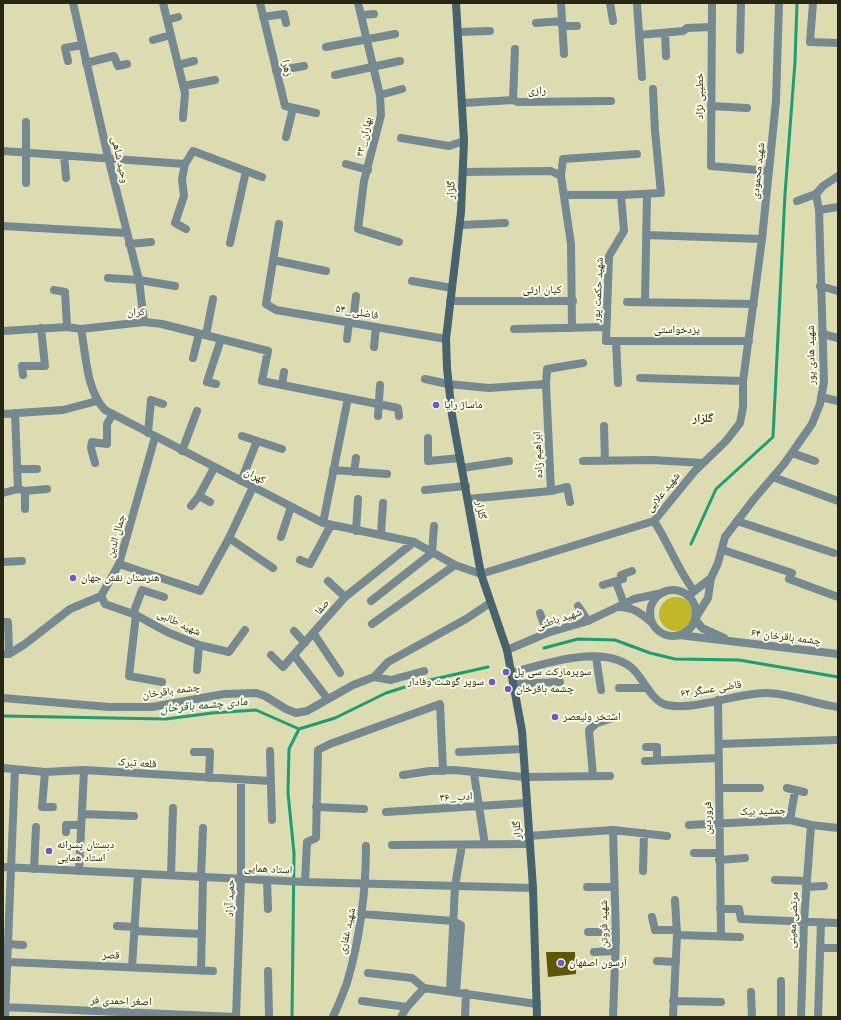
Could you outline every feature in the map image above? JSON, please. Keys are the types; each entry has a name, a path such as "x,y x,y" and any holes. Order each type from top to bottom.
{"main road":[{"name":"گلزار","path":"456,3 463,103 464,141 460,224 446,339 448,384 460,458 482,574 490,603 507,650 522,731 524,777 533,888 537,1017"}],"street":[{"name":"وحید شاهی","path":"73,3 108,158 139,280 144,322"},
{"path":"163,3 185,93 183,118"},
{"name":"زهرا","path":"260,3 285,106 293,108"},
{"name":"۲۳_بهاران","path":"358,3 380,95 381,116 368,170 358,229 399,242"},
{"path":"561,3 564,54"},
{"path":"610,3 613,21"},
{"path":"637,3 642,77"},
{"name":"خطیبی نژاد","path":"712,3 711,166 769,171"},
{"path":"740,50 742,3"},
{"name":"شهید محمودی","path":"748,341 754,304 769,171 778,67 780,3"},
{"path":"813,3 810,42 838,43"},
{"path":"263,17 284,14 286,23"},
{"path":"362,15 374,14"},
{"path":"167,20 178,16"},
{"path":"536,23 562,23 577,26"},
{"path":"639,35 683,31 686,28 712,27"},
{"path":"458,32 490,32"},
{"path":"665,33 666,56"},
{"path":"326,47 367,38 395,34"},
{"path":"153,40 171,35"},
{"path":"68,62 65,48 82,45"},
{"path":"514,100 515,49"},
{"path":"86,63 114,56 118,66 127,64"},
{"path":"178,65 194,61"},
{"path":"335,75 400,61"},
{"path":"276,71 304,66"},
{"path":"183,86 215,80"},
{"path":"380,95 402,89"},
{"path":"564,195 661,193 655,131 653,89"},
{"name":"رازی","path":"463,103 514,100 518,102 611,101"},
{"path":"711,106 747,108"},
{"path":"286,137 293,108 316,113"},
{"path":"26,122 26,183"},
{"path":"401,138 449,146 464,141"},
{"path":"3,150 185,164"},
{"path":"186,229 175,223 184,196 182,179 185,164 193,151 262,177"},
{"path":"573,301 571,244 561,176 563,159 637,154"},
{"path":"64,155 66,178"},
{"path":"346,164 368,170"},
{"path":"230,243 246,170"},
{"path":"463,172 552,171 561,176"},
{"path":"798,201 816,194 823,186 838,176"},
{"path":"645,302 647,194"},
{"name":"شهید هادی پور","path":"691,594 711,578 723,550 725,537 736,521 792,453 812,424 821,397 824,382 818,210 816,194"},
{"name":"شهید حکمت پور","path":"606,341 609,256 624,231 621,195"},
{"path":"818,210 838,207"},
{"path":"460,224 505,223"},
{"path":"280,224 273,260 326,271"},
{"path":"3,226 126,233"},
{"path":"646,235 762,239"},
{"path":"129,244 151,242"},
{"name":"۵۴_فاضلی","path":"273,260 266,304 276,310 446,339"},
{"path":"108,278 139,280 175,286"},
{"path":"412,281 452,288"},
{"path":"820,286 838,291"},
{"path":"54,290 65,292 68,327"},
{"path":"347,339 356,296"},
{"path":"193,358 203,334 213,299"},
{"name":"کیان ارثی","path":"450,301 573,301 572,328"},
{"path":"627,302 754,304"},
{"name":"کران","path":"3,331 68,327 81,329 144,322 162,324 268,350 262,382 282,385"},
{"path":"374,347 376,327"},
{"path":"514,329 606,327"},
{"path":"23,375 22,366 45,366 41,328"},
{"path":"3,414 63,410 97,401 89,374 81,329"},
{"path":"822,334 838,338"},
{"path":"216,384 207,382 221,339"},
{"name":"یزدخواستی","path":"606,341 748,341"},
{"path":"616,341 618,383"},
{"name":"شهید علایی","path":"482,574 654,521 703,462 726,441 740,423 743,407 743,381 748,341"},
{"name":"ابراهیم زاده","path":"468,499 551,491 546,384 547,369 583,363"},
{"path":"284,372 282,385 398,408 399,416"},
{"path":"640,378 743,381"},
{"path":"425,379 448,384 489,388 546,384"},
{"path":"378,416 380,385"},
{"path":"821,397 838,401"},
{"path":"300,560 310,564 327,524 333,470 348,398"},
{"name":"جمال الدین","path":"100,596 120,564 151,435 151,400 163,404"},
{"name":"کهران","path":"97,401 105,410 151,435 327,524 382,534 414,542 455,565 482,574"},
{"path":"182,451 197,411"},
{"path":"15,413 17,469 25,509"},
{"path":"95,462 91,448 92,442 107,444 108,424 113,414"},
{"path":"604,426 605,460"},
{"path":"242,436 282,449"},
{"path":"428,438 428,461 460,458"},
{"path":"240,481 257,441"},
{"path":"792,453 815,461"},
{"path":"354,472 356,458"},
{"path":"583,461 652,460 703,462"},
{"path":"462,468 509,461"},
{"path":"191,506 199,496 214,468"},
{"path":"17,469 37,469"},
{"path":"333,470 387,474"},
{"path":"773,477 838,501"},
{"path":"425,490 466,486"},
{"path":"120,564 200,591 229,538 253,487"},
{"path":"551,491 567,487 570,502"},
{"path":"3,493 21,490 47,489"},
{"path":"199,496 210,502"},
{"path":"356,530 358,499"},
{"path":"382,534 383,503"},
{"path":"280,537 291,507"},
{"path":"654,521 665,538 691,594 695,618 702,628 732,641"},
{"path":"736,521 834,553"},
{"path":"371,601 432,553 434,526"},
{"path":"229,538 272,568"},
{"name":"صفا","path":"270,655 283,667 314,634 345,597 414,542"},
{"path":"723,550 792,574 789,579 838,597"},
{"path":"3,562 22,560"},
{"path":"372,624 455,565"},
{"path":"603,585 623,579 621,576 632,571"},
{"path":"691,594 676,590 662,593 652,602 650,609 652,622 655,628 665,635 679,635 689,629 708,598 711,578"},
{"path":"328,581 345,597"},
{"path":"616,582 621,605 634,610 652,622"},
{"path":"162,682 130,676 134,614 142,590 164,597"},
{"name":"شهید باطنی","path":"507,650 547,633 588,621 634,599 662,593"},
{"path":"6,654 70,609 100,596"},
{"name":"شهید طالبی","path":"100,596 105,604 134,614 167,632 199,645 229,652 245,630"},
{"path":"374,677 388,662 466,619 490,603"},
{"path":"578,606 588,621"},
{"path":"540,613 547,633"},
{"path":"3,622 8,622 6,654"},
{"path":"294,632 305,643"},
{"path":"314,634 340,673"},
{"name":"چشمه باقرخان ۶۴","path":"679,635 838,654"},
{"path":"197,670 199,645"},
{"path":"294,655 327,698"},
{"path":"596,657 601,690"},
{"name":"قاضی عسگر ۶۲","path":"511,673 559,659 596,657 609,658 622,662 634,670 660,703 667,705 679,706 751,694 768,693 838,707"},
{"name":"چشمه باقرخان","path":"3,698 109,707 152,707 224,694 256,693 265,696 286,709 296,712 307,711 352,684 374,677 391,680 424,672"},
{"path":"513,684 560,682"},
{"path":"619,688 647,688"},
{"name":"فروردین","path":"718,700 721,936"},
{"path":"305,882 307,842 316,838 318,750 330,744 440,704 443,771"},
{"path":"593,776 589,730 596,723 613,718"},
{"path":"719,744 838,740"},
{"path":"646,747 657,747 657,760"},
{"path":"459,752 523,749"},
{"path":"270,751 272,820"},
{"path":"194,752 210,752 209,778"},
{"path":"645,761 719,758"},
{"name":"قلعه تبرک","path":"3,768 45,772 84,770 270,781"},
{"path":"5,1017 4,1008 9,962 15,769"},
{"path":"80,871 84,770"},
{"path":"403,775 443,771 524,777 610,776"},
{"path":"45,772 42,807 53,807"},
{"path":"474,774 485,845"},
{"name":"حمید آزاد","path":"236,1017 241,878 241,780"},
{"path":"719,788 760,788"},
{"path":"790,820 791,790 804,792"},
{"name":"۳۶_ادب","path":"386,812 526,803"},
{"path":"316,807 364,809"},
{"path":"171,875 173,808"},
{"path":"82,814 134,816"},
{"name":"جمشید بیک","path":"689,825 790,820 811,825 838,828"},
{"path":"66,832 66,825 81,825"},
{"name":"مرتضی معینی","path":"801,1017 804,921 811,825"},
{"path":"34,869 36,827"},
{"path":"201,971 203,828"},
{"path":"392,845 485,845 613,830 666,836"},
{"name":"شهید فروتن","path":"612,1017 616,932 613,830"},
{"path":"643,871 644,833"},
{"path":"453,991 453,922 455,886 462,845"},
{"name":"شهید غفاری","path":"333,1017 347,983 362,914 366,883 366,846"},
{"path":"694,852 719,857 745,858"},
{"name":"استاد همایی","path":"3,867 305,882 533,888"},
{"path":"132,967 138,874"},
{"path":"268,909 271,880"},
{"path":"775,880 824,886"},
{"path":"587,887 614,887"},
{"path":"673,1017 677,932 675,900"},
{"path":"720,909 739,909 741,919 838,923"},
{"path":"362,914 453,922"},
{"path":"652,917 655,930 740,937"},
{"path":"818,1017 821,922"},
{"path":"118,926 135,929 202,934"},
{"path":"588,932 616,932"},
{"path":"9,944 23,945"},
{"path":"821,948 838,948"},
{"path":"594,952 615,951"},
{"path":"657,961 676,962"},
{"name":"قصر","path":"9,962 212,971"},
{"path":"268,971 269,1017"},
{"path":"368,973 412,978 424,988 537,1004"},
{"path":"781,981 781,1017"},
{"path":"401,1017 407,1007 424,988"},
{"path":"751,992 752,1017"},
{"path":"465,1017 466,993"},
{"path":"362,1001 407,1007"},
{"path":"674,1001 721,1002"},
{"name":"اصغر احمدی فر","path":"4,1008 236,1017"}],"shaded area":[{"path":"676,597 688,602 693,614 688,626 676,631 664,626 659,614 664,602"}],"building":[{"name":"آرسون اصفهان","path":"546,952 575,952 576,974 548,977"}],"waterway":[{"path":"691,544 716,489 773,437 785,194 795,62 797,3"},
{"path":"544,648 578,639 615,640 650,653 675,659 739,660 838,677"},
{"name":"مادی چشمه باقرخان","path":"3,716 166,719 212,713 256,710 299,729 335,718 386,693 421,682 488,667"},
{"path":"292,1017 294,853 288,793 289,749 299,729"}],"place":[{"name":"ماساژ رایا","path":"436,405"},
{"name":"هنرستان نقش جهان","path":"73,578"},
{"name":"سوپرمارکت سی پل","path":"506,672"},
{"name":"سوپر گوشت وفادار","path":"492,682"},
{"name":"چشمه باقرخان","path":"508,689"},
{"name":"استخر ولیعصر","path":"555,717"},
{"name":"دبستان پسرانه استاد همایی","path":"49,851"},
{"name":"آرسون اصفهان","path":"561,963"}],"district":[{"name":"گلزار","path":"703,418"}]}
